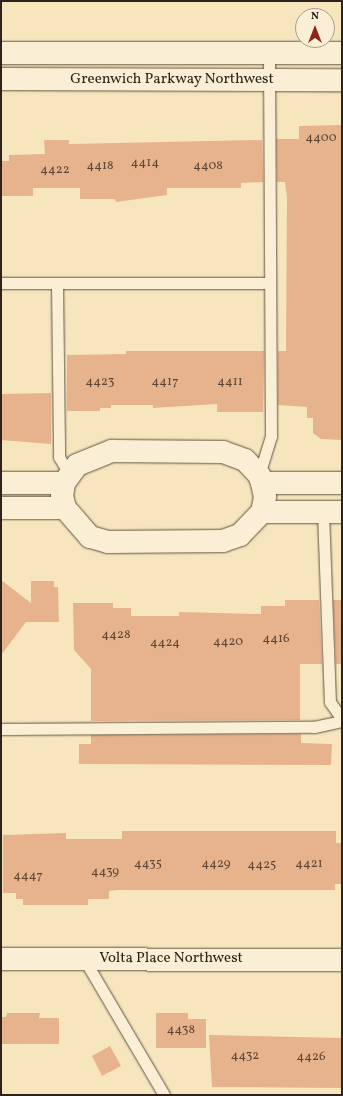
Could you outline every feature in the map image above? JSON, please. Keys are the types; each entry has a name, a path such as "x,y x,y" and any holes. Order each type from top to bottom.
{"street":[{"name":"Greenwich Parkway Northwest","path":"1,52 342,53"},
{"name":"Greenwich Parkway Northwest","path":"1,80 342,80"},
{"path":"120,452 223,452 245,460 261,479 265,497 262,512 240,535 223,541 108,542 90,537 65,508 62,496 67,479 77,465 93,457 120,452"},
{"path":"1,483 67,479"},
{"path":"261,479 342,483"},
{"path":"1,508 65,508"},
{"path":"262,512 332,512"},
{"name":"Volta Place Northwest","path":"1,959 342,960"}],"lane":[{"path":"261,479 271,436 269,283 270,53"},
{"path":"1,283 269,283"},
{"path":"57,284 59,457 67,479"},
{"path":"1,729 314,727 342,720 330,702 332,512"},
{"path":"84,959 164,1095"}],"building":[{"path":"342,125 342,440 321,439 313,433 313,418 307,418 307,407 278,405 278,351 286,351 287,197 285,182 277,182 276,139 299,139 299,126"},
{"path":"44,140 69,140 69,144 262,140 263,182 241,183 241,188 167,188 167,195 116,202 115,199 80,199 80,188 33,188 33,196 1,196 1,161 9,161 9,155 45,154"},
{"path":"126,351 264,351 263,412 217,412 217,404 153,408 153,405 111,405 111,408 100,408 100,411 67,411 67,355 126,354"},
{"path":"51,393 51,444 1,440 1,394"},
{"path":"1,580 31,603 31,581 54,581 54,587 58,587 59,622 26,622 1,655"},
{"path":"285,600 319,600 322,664 300,664 300,720 91,721 91,669 74,650 73,603 113,603 113,608 131,608 131,616 179,616 179,612 261,614 261,606 285,606"},
{"path":"333,600 342,600 342,664 336,664"},
{"path":"301,734 301,743 332,744 331,765 79,764 79,744 91,744 91,735"},
{"path":"122,831 336,831 336,843 342,843 342,884 335,884 335,890 117,890 109,891 109,899 88,899 88,905 23,905 23,899 16,899 16,893 3,893 3,835 66,833 66,839 122,839"},
{"path":"7,1013 40,1013 39,1018 59,1018 59,1044 1,1044 1,1017 6,1017"},
{"path":"156,1013 188,1013 188,1019 206,1019 206,1048 156,1048"},
{"path":"209,1035 342,1038 342,1088 212,1087"},
{"path":"110,1046 121,1066 102,1076 92,1056"}]}
